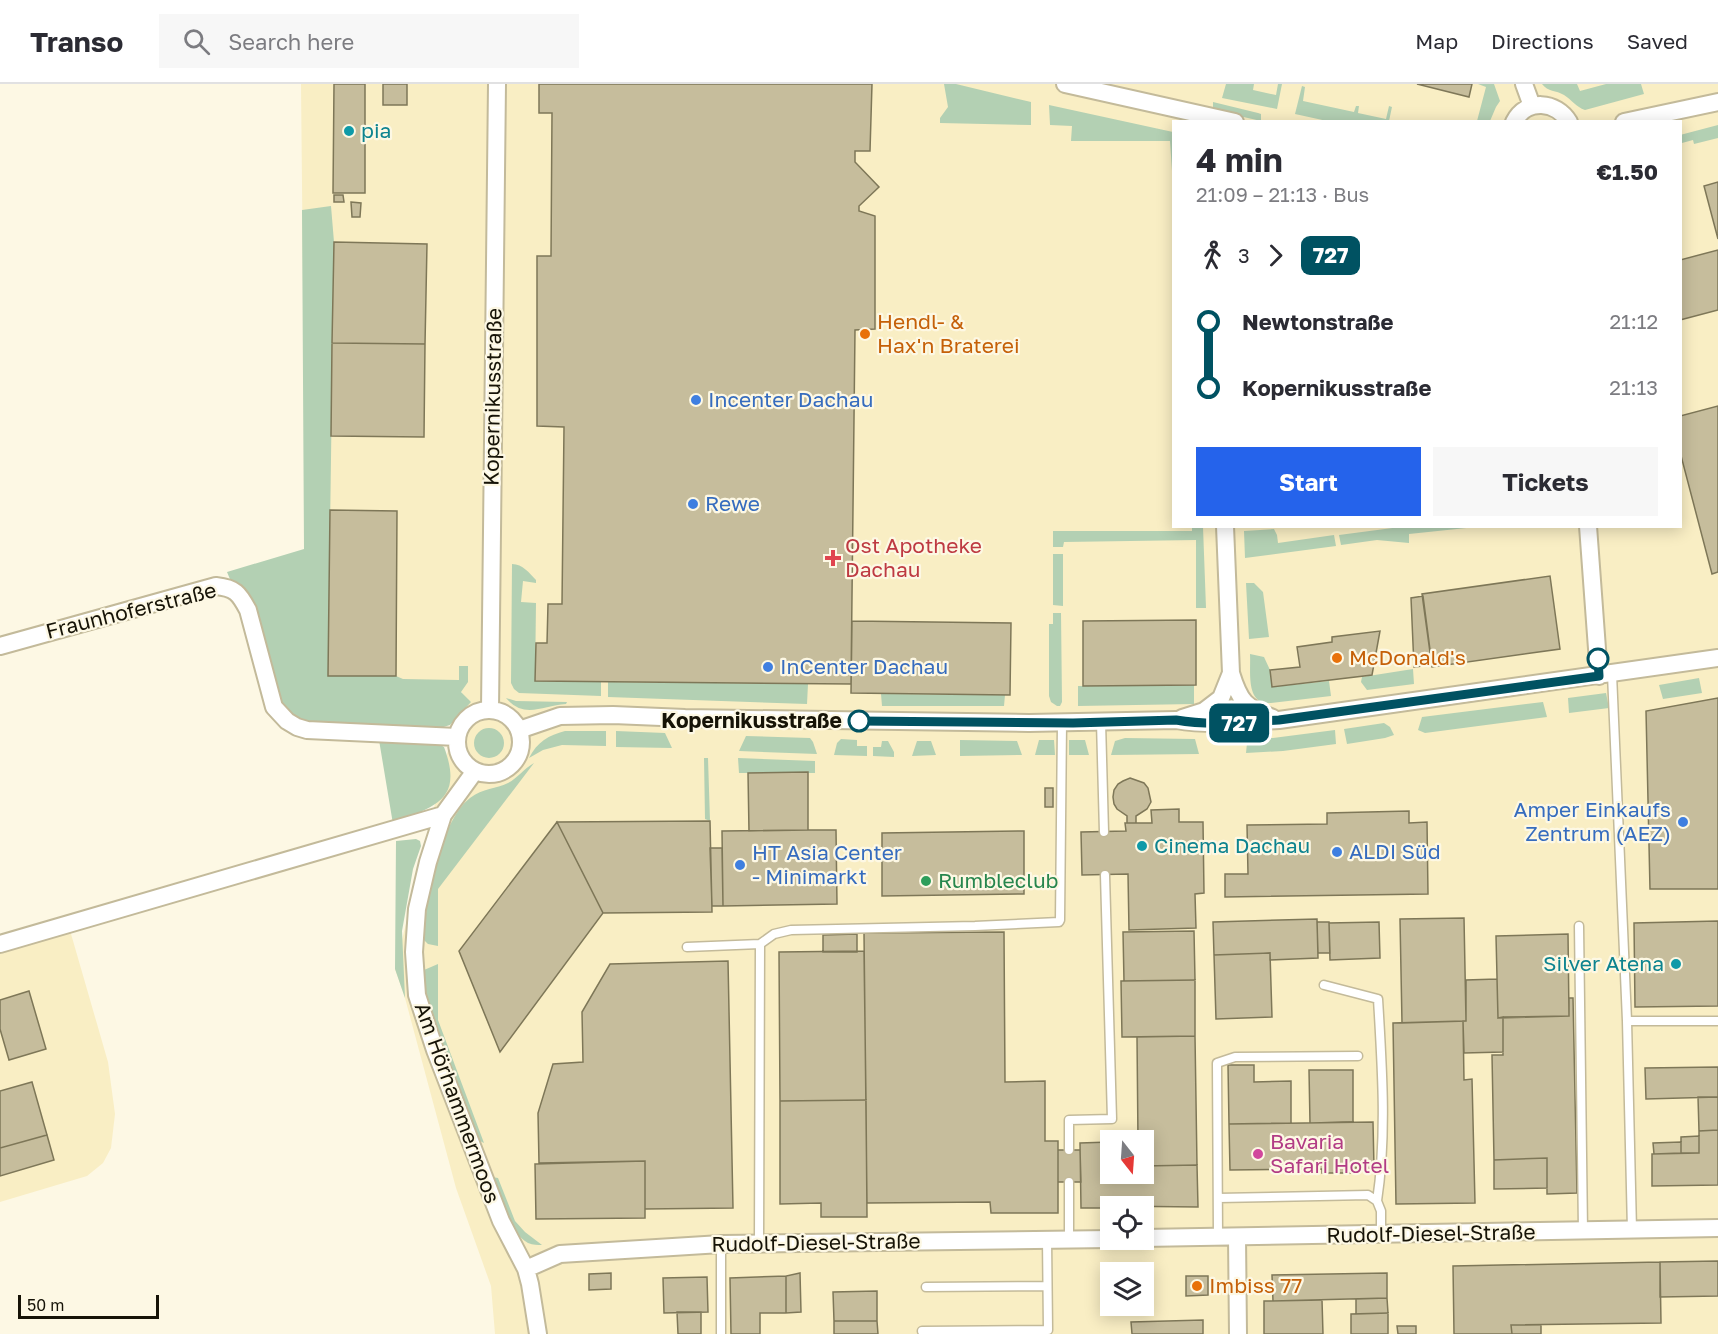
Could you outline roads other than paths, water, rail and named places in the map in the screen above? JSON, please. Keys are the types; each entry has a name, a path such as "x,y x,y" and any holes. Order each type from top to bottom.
{"street":[{"name":"Kopernikusstraße","path":"490,710 497,84"},
{"path":"1065,84 1227,120"},
{"path":"1524,84 1532,106"},
{"path":"1633,120 1718,102"},
{"path":"1516,120 1523,110 1532,106 1550,105 1558,109 1568,120"},
{"path":"1225,528 1231,674 1243,702 1255,711 1279,720"},
{"path":"1588,528 1606,675"},
{"name":"Fraunhoferstraße","path":"0,645 216,586 228,587 242,598 248,610 274,707 286,721 307,730 457,737"},
{"path":"519,730 560,716 613,715 1062,723 1176,720 1209,723 1279,720 1718,658"},
{"path":"1176,720 1204,711 1221,698 1231,674"},
{"path":"490,710 507,716 519,730 521,747 514,763 508,768 492,774 483,774 467,765 461,757 457,737 463,723 482,711 490,710"},
{"name":"Am Hörhammermoos","path":"475,771 443,815 428,862 417,909 414,952 417,995 435,1050 501,1221 526,1269 530,1284 535,1333"},
{"path":"0,944 443,815"},
{"name":"Rudolf-Diesel-Straße","path":"1154,1238 1718,1228"},
{"path":"1237,1237 1238,1334"},
{"name":"Rudolf-Diesel-Straße","path":"526,1269 560,1254 721,1244 1100,1239"}],"lane":[{"path":"1606,675 1627,1021 1632,1230"},
{"path":"1101,722 1104,831"},
{"path":"687,947 760,944 774,934 791,930 987,926 1059,922 1062,723"},
{"path":"1069,1150 1069,1120 1112,1119 1105,875"},
{"path":"1579,926 1583,1231"},
{"path":"759,1244 760,944"},
{"path":"1324,985 1378,999 1382,1070 1381,1174 1377,1201 1381,1211 1381,1234"},
{"path":"1627,1021 1718,1022"},
{"path":"1218,1237 1217,1063 1235,1057 1358,1056"},
{"path":"1069,1239 1070,1182"},
{"path":"1218,1198 1368,1195 1377,1201"},
{"path":"922,1331 1048,1329 1047,1239"},
{"path":"721,1244 721,1334"},
{"path":"926,1287 1047,1286"}],"place":[{"name":"pia","path":"349,131"},
{"name":"Hendl- & Hax'n Braterei","path":"865,334"},
{"name":"Incenter Dachau","path":"696,400"},
{"name":"Rewe","path":"693,504"},
{"name":"Ost Apotheke Dachau","path":"833,558"},
{"name":"McDonald's","path":"1337,658"},
{"name":"InCenter Dachau","path":"768,667"},
{"name":"Kopernikusstraße","path":"859,721"},
{"name":"Amper Einkaufs Zentrum (AEZ)","path":"1683,822"},
{"name":"Cinema Dachau","path":"1142,846"},
{"name":"ALDI Süd","path":"1337,852"},
{"name":"HT Asia Center - Minimarkt","path":"740,865"},
{"name":"Rumbleclub","path":"926,881"},
{"name":"Silver Atena","path":"1676,964"},
{"name":"Bavaria Safari Hotel","path":"1258,1154"},
{"name":"Imbiss 77","path":"1197,1286"}]}
